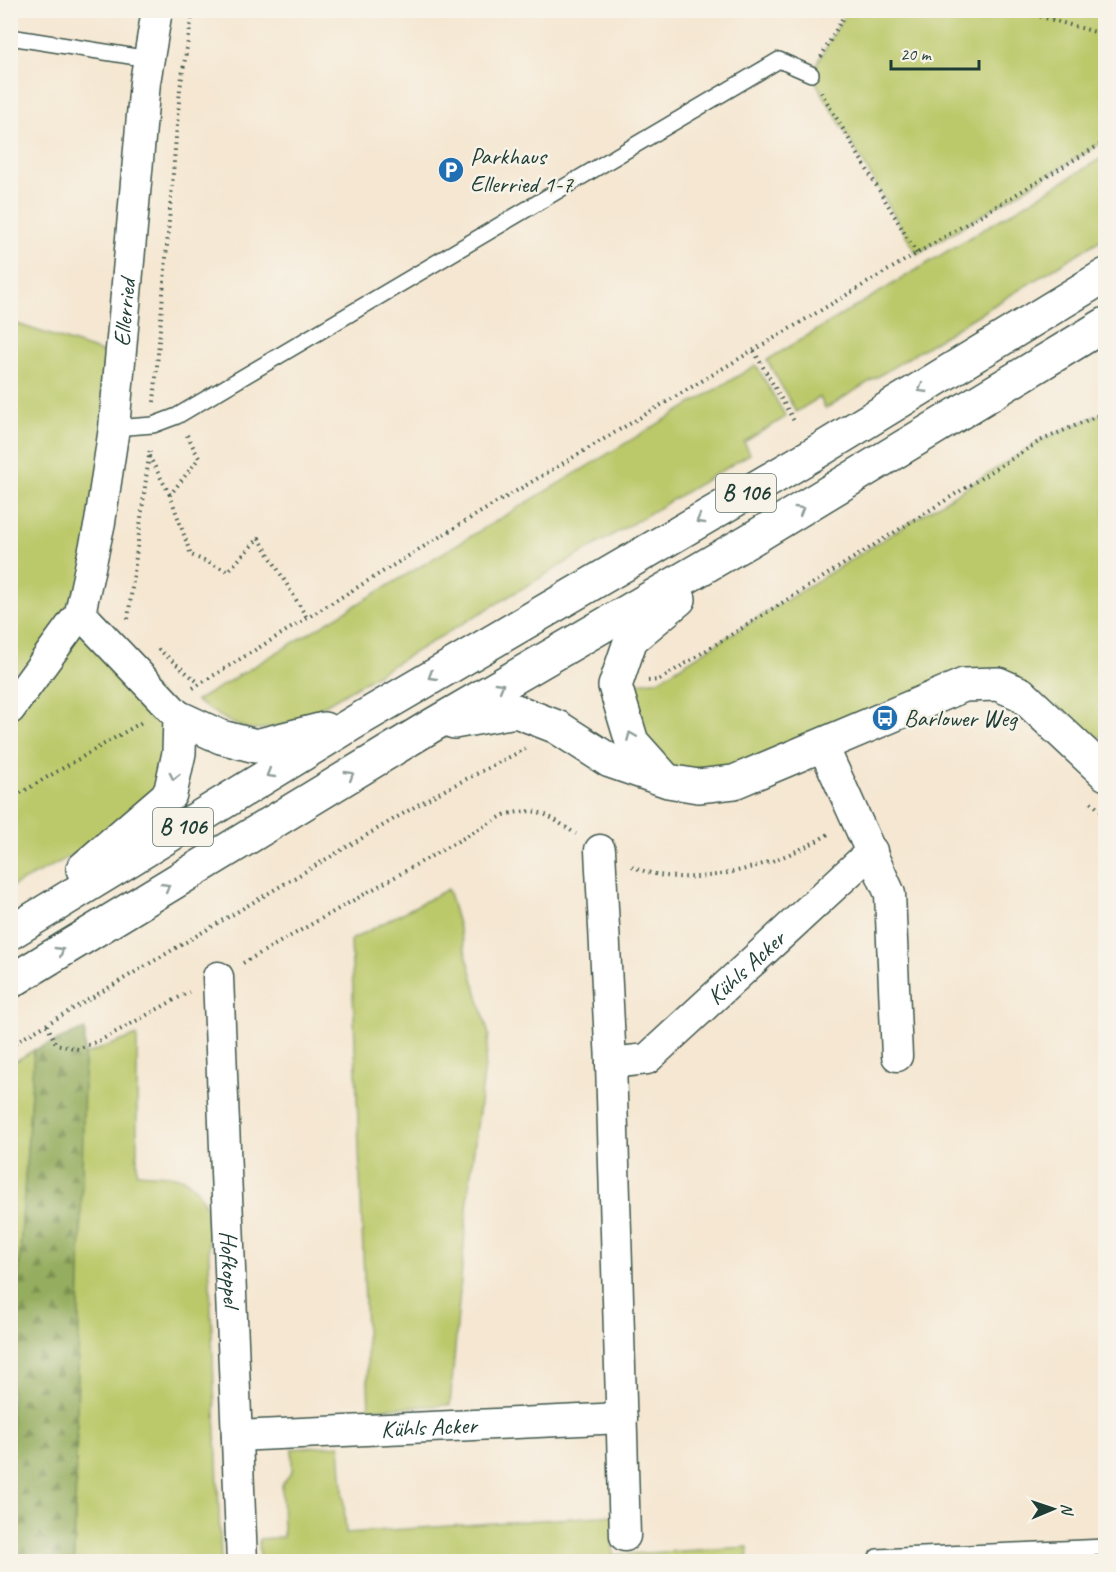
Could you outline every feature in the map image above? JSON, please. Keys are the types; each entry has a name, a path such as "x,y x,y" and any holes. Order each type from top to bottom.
{"highway":[{"path":"972,358 1106,258"},
{"name":"B 106","path":"10,931 355,722 972,358 1106,275"},
{"name":"B 106","path":"10,982 431,726 750,540 1106,324"},
{"path":"988,397 1106,339"},
{"path":"668,781 632,742 615,686 631,639 750,540"},
{"path":"431,726 516,711 557,727 610,762 668,781 698,786 734,782 964,685 998,684 1021,694 1106,774"},
{"path":"175,712 221,737 256,746 355,722"},
{"path":"10,931 170,794 179,753 175,712"}],"street":[{"name":"Ellerried","path":"10,710 80,613 100,522 114,428 149,59 157,10"},
{"path":"80,613 175,712"},
{"path":"823,746 890,894 897,1056"},
{"path":"600,850 611,1063 625,1536"},
{"name":"Kühls Acker","path":"611,1063 647,1059 872,851"},
{"name":"Hofkoppel","path":"218,977 242,1562"},
{"name":"Kühls Acker","path":"237,1436 622,1418"}],"lane":[{"path":"10,37 149,59"},
{"path":"114,428 153,425 177,416 779,60 811,74"},
{"path":"877,1557 1044,1555 1106,1547"}],"path":[{"path":"128,622 153,425 180,89 193,10"},
{"path":"847,10 811,74 917,254"},
{"path":"1017,10 1106,35"},
{"path":"10,799 175,712 198,683 1106,141"},
{"path":"754,351 794,421"},
{"path":"615,686 659,680 1040,441 1106,412"},
{"path":"149,455 177,416 199,458 170,495"},
{"path":"149,455 170,495 191,555 228,571 259,538 307,618"},
{"path":"154,645 198,683"},
{"path":"10,1046 433,796 535,744"},
{"path":"47,1024 56,1044 78,1049 103,1039 218,977 504,815 528,809 544,813 600,850 646,873 683,878 738,871 793,853 856,817"}],"green space":[{"path":"847,11 1105,11 1105,141 917,254 811,74"},
{"path":"1105,156 1105,237 825,409 820,397 796,412 767,360"},
{"path":"11,322 120,358 81,613 170,706 166,763 161,779 151,796 117,828 11,887"},
{"path":"756,365 786,417 744,442 750,454 303,718 270,728 247,728 236,725 196,701"},
{"path":"1105,412 1105,736 1071,741 998,684 823,746 668,781 615,686 659,680 1040,441"},
{"path":"448,889 489,1035 469,1187 450,1405 369,1409 351,940"},
{"path":"85,1029 74,1561 11,1561 11,1381 34,1050"},
{"path":"137,1035 137,1173 171,1175 187,1181 201,1196 207,1209 221,1561 74,1562 84,1055"},
{"path":"34,1050 11,1381 11,1064"},
{"path":"340,1445 346,1533 614,1515 613,1555 748,1547 747,1562 260,1562 259,1539 283,1537 282,1484 292,1472 292,1449"}],"place":[{"name":"Parkhaus Ellerried 1-7","path":"451,170"},
{"name":"Barlower Weg","path":"885,718"}]}
